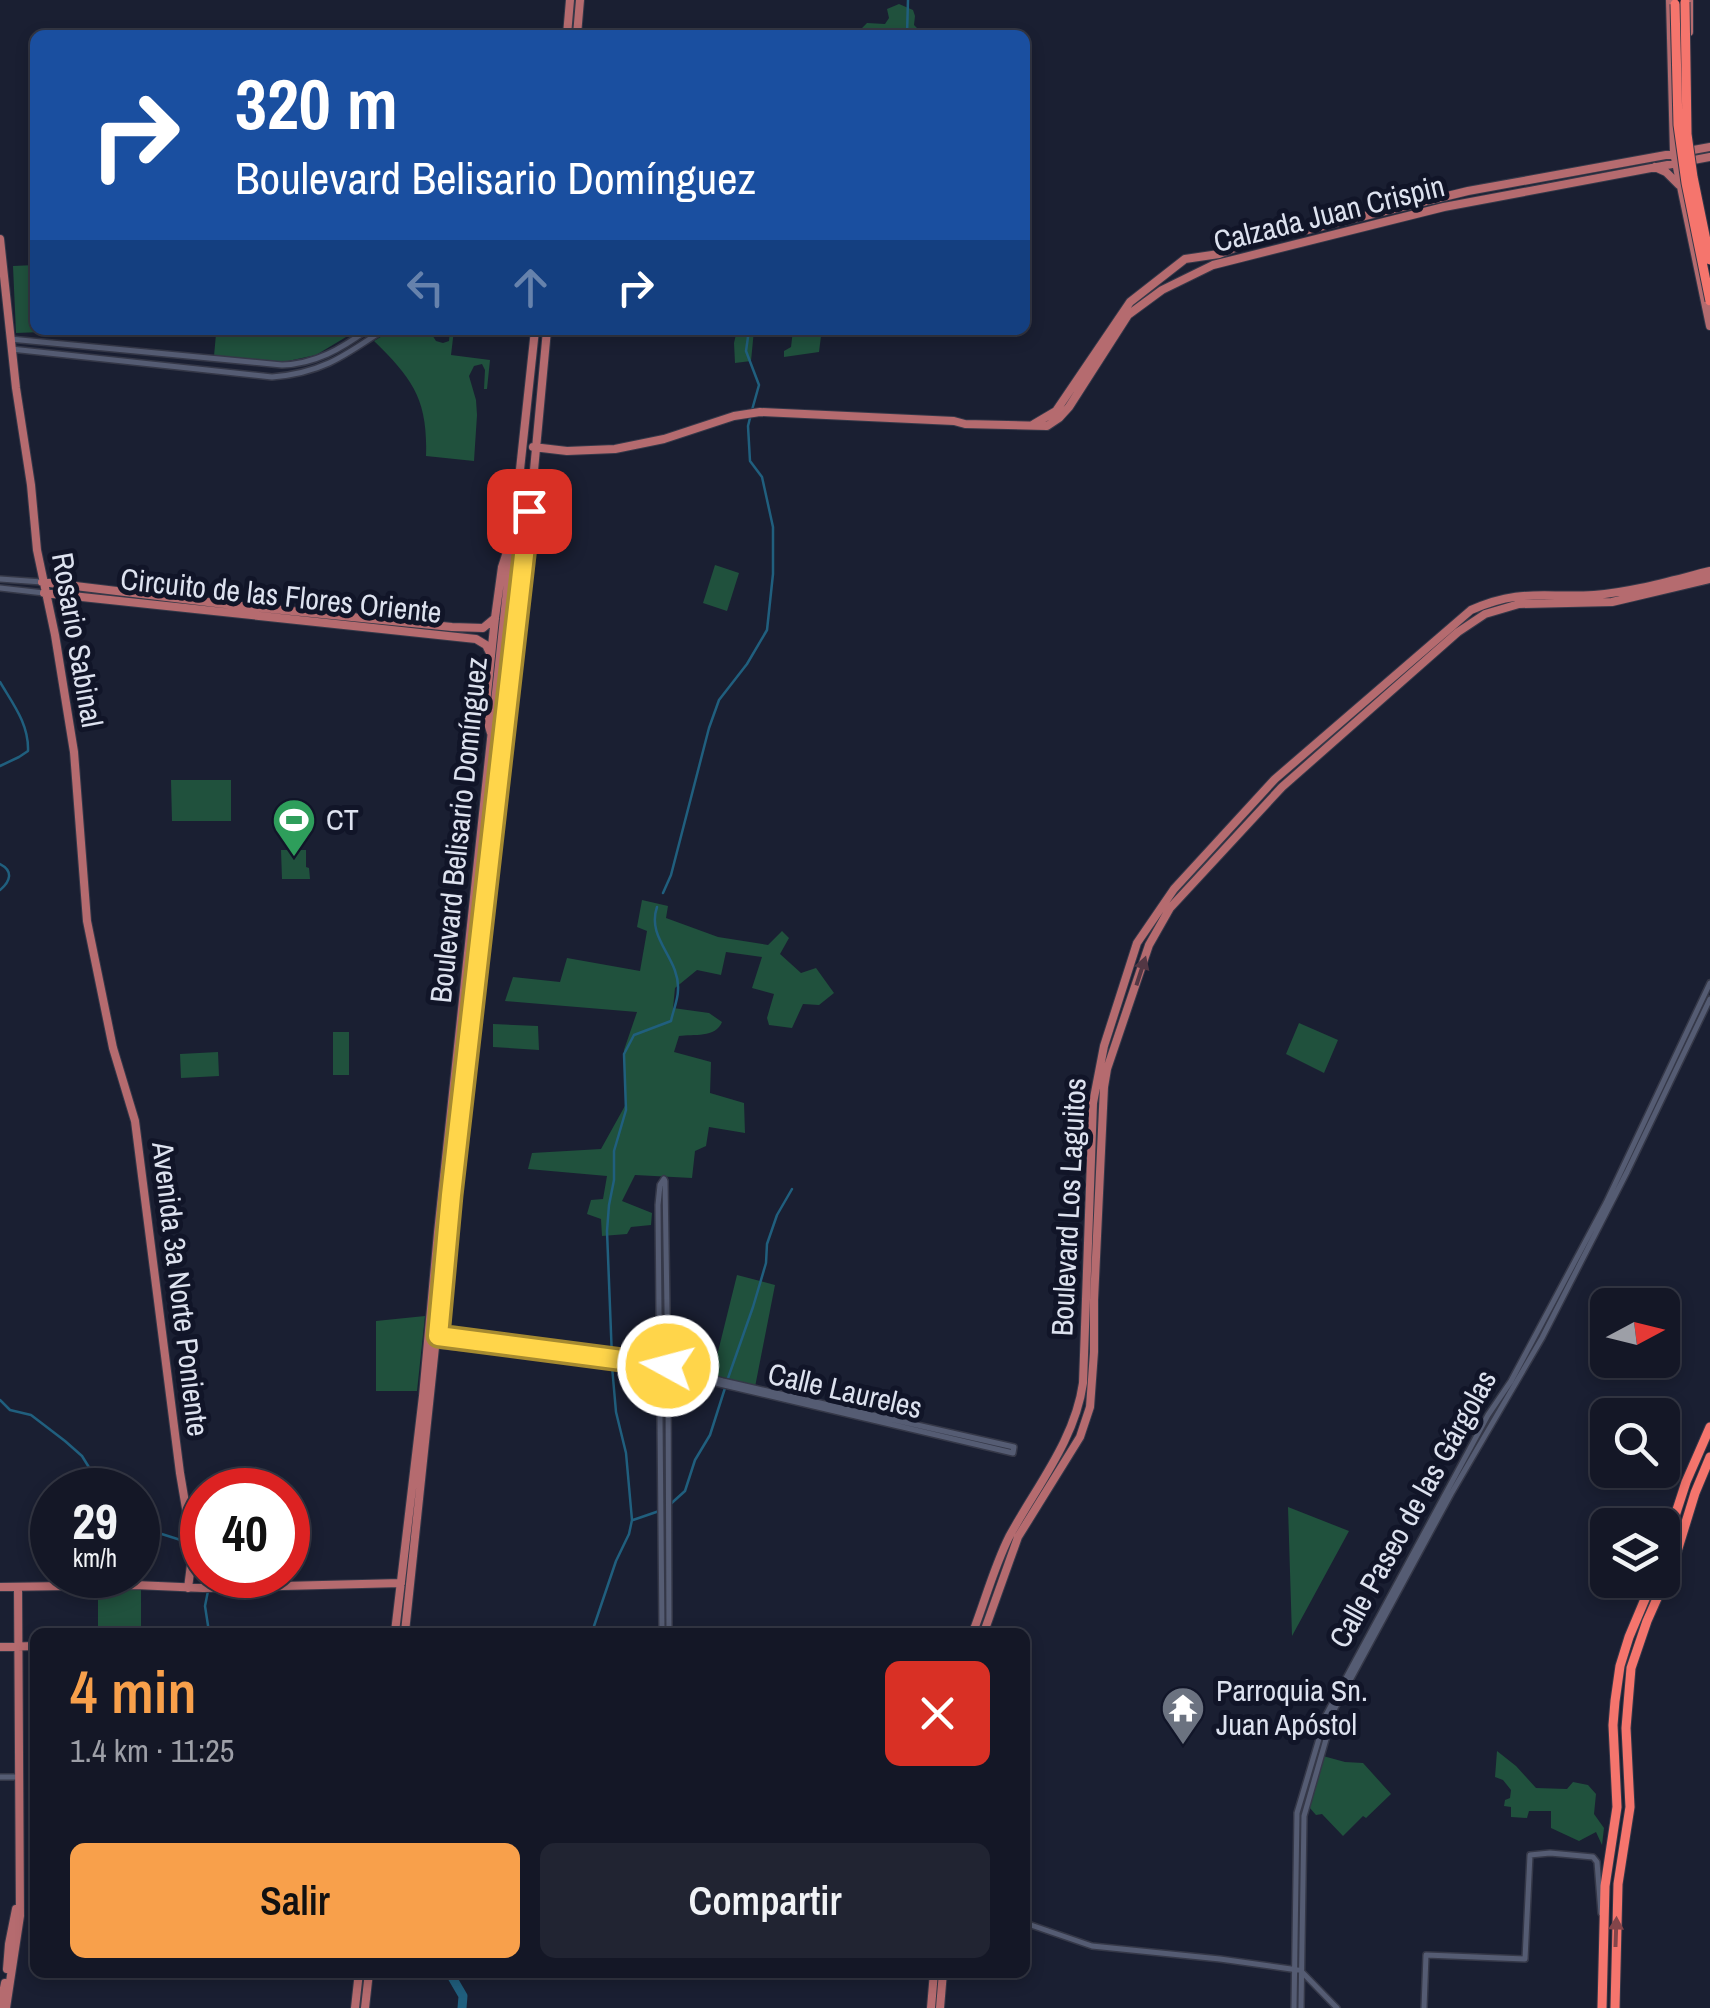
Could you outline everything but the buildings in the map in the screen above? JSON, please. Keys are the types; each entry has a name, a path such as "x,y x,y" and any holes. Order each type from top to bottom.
{"highway":[{"path":"1680,1 1688,134 1710,260"},
{"path":"1680,1 1681,144 1706,299"},
{"path":"1678,1508 1710,1427"},
{"path":"1615,2008 1616,1922 1630,1807 1626,1728 1631,1668 1710,1457"},
{"path":"1602,2008 1607,1870 1617,1807 1614,1726 1620,1666 1646,1598"}],"main road":[{"path":"567,30 570,0"},
{"path":"577,30 580,0"},
{"path":"1680,1 1675,158 1710,325"},
{"path":"1680,1 1693,155 1710,240"},
{"path":"1674,137 1656,162 1681,189"},
{"path":"1693,155 1710,147"},
{"name":"Calzada Juan Crispin","path":"524,444 567,451 615,449 760,412 1047,426 1069,407 1128,316 1193,273 1230,260 1444,206 1675,158 1710,157"},
{"name":"Calzada Juan Crispin","path":"1026,426 1056,411 1122,311 1183,261 1228,251 1258,239 1468,191 1656,162"},
{"name":"Rosario Sabinal","path":"0,239 42,582 74,752 88,921 113,1048"},
{"path":"1183,278 1177,271 1183,261 1192,265 1193,273"},
{"name":"Boulevard Belisario Domínguez","path":"496,750 493,738 534,335"},
{"name":"Boulevard Belisario Domínguez","path":"433,1340 438,1232 546,335"},
{"path":"493,738 486,712 492,654 502,567 513,547"},
{"path":"1685,582 1688,574 1710,569"},
{"name":"Boulevard Los Laguitos","path":"975,1628 1007,1542 1080,1406 1092,1103 1104,1046 1138,943 1174,889 1276,780 1485,614 1519,604 1612,602 1685,582 1710,581"},
{"path":"42,582 452,627 483,628 496,618"},
{"name":"Circuito de las Flores Oriente","path":"44,593 476,640 492,654"},
{"name":"Boulevard Los Laguitos","path":"985,1628 1018,1537 1080,1436 1090,1407 1104,1086 1149,944 1170,908 1276,794 1370,702"},
{"name":"Avenida 3a Norte Poniente","path":"113,1048 135,1121 180,1473"},
{"path":"402,1628 401,1583 433,1340"},
{"path":"402,1628 433,1340"},
{"path":"1046,1473 1053,1482"},
{"path":"310,1585 401,1583"},
{"path":"0,1587 180,1588"},
{"path":"3,2008 22,1872 18,1587"},
{"path":"0,1646 30,1646"},
{"path":"355,2008 358,1978"},
{"path":"365,2008 368,1978"},
{"path":"931,2008 934,1978"},
{"path":"940,2008 942,1978"}],"street":[{"path":"11,344 273,366 322,358 359,335"},
{"path":"11,344 272,377 322,368 375,335"},
{"path":"0,579 42,582"},
{"name":"Circuito de las Flores Oriente","path":"1,588 44,593"},
{"path":"1608,1204 1710,982"},
{"path":"1608,1204 1710,999"},
{"path":"664,1368 658,1206 664,1179 665,1628"},
{"name":"Calle Paseo de las Gárgolas","path":"1298,2008 1297,1814 1326,1715 1488,1415 1511,1381 1608,1204"},
{"path":"433,1340 664,1368 1014,1450"},
{"path":"665,1479 669,1508 665,1540"},
{"path":"0,1778 20,1777"},
{"path":"1424,2008 1426,1955 1525,1959 1530,1855 1593,1857 1597,1862 1603,1931"},
{"path":"1030,1925 1092,1946 1298,1970 1337,2008"}],"green space":[{"path":"899,4 913,10 914,25 919,30 861,30 867,23 885,24 889,18 887,9"},
{"path":"30,265 30,332 16,333 13,266"},
{"path":"216,335 349,335 316,355 288,361 214,356"},
{"path":"384,335 432,335 443,343 453,335 451,355 490,360 487,389 482,364 474,366 469,376 477,415 474,461 426,456 421,405 408,379 374,341"},
{"path":"736,335 754,335 751,361 735,363"},
{"path":"792,335 822,335 819,352 784,357 784,351 791,347"},
{"path":"715,565 739,573 727,611 703,603"},
{"path":"171,780 231,780 231,821 172,821"},
{"path":"281,850 306,850 310,879 282,879"},
{"path":"642,900 668,906 666,918 718,937 768,945 782,931 789,938 780,954 801,973 816,968 834,993 819,1005 803,1004 792,1028 769,1025 767,1018 774,994 752,988 762,957 726,952 721,975 697,970 675,988 673,1008 709,1013 722,1022 709,1033 679,1036 674,1052 711,1062 710,1093 744,1103 745,1133 709,1127 706,1146 695,1151 692,1178 635,1175 622,1201 652,1213 651,1225 631,1227 627,1234 602,1236 601,1219 587,1214 591,1200 603,1199 607,1176 528,1169 532,1153 601,1149 626,1104 624,1050 637,1012 505,1001 513,977 560,982 567,958 640,971 647,931 637,927"},
{"path":"1299,1023 1338,1040 1324,1073 1286,1054"},
{"path":"493,1024 538,1026 539,1050 493,1047"},
{"path":"333,1032 349,1032 349,1075 333,1075"},
{"path":"218,1052 219,1076 181,1078 180,1054"},
{"path":"737,1275 775,1285 755,1387 712,1376"},
{"path":"425,1316 417,1391 376,1391 376,1321"},
{"path":"1288,1507 1349,1531 1292,1636"},
{"path":"98,1598 141,1598 141,1628 98,1628"},
{"path":"1497,1751 1536,1788 1567,1789 1573,1782 1588,1785 1596,1794 1594,1814 1604,1828 1602,1845 1596,1832 1579,1841 1551,1828 1551,1811 1529,1811 1527,1818 1511,1817 1511,1807 1504,1806 1511,1790 1495,1777"},
{"path":"1323,1756 1363,1763 1391,1794 1343,1836 1322,1814 1316,1815 1309,1807"}],"waterway":[{"path":"907,30 908,0"},
{"path":"748,335 746,351 759,385 752,410"},
{"path":"663,893 719,700 767,630 773,527 762,477 750,461 750,418"},
{"path":"0,682 15,706 28,741 28,751 0,766"},
{"path":"0,864 9,877 0,890"},
{"path":"612,1358 607,1231 614,1151 626,1110 624,1054 634,1035 671,1021 678,994 674,968 656,929 657,907"},
{"path":"727,1381 766,1263 767,1244 792,1189"},
{"path":"593,1628 632,1520 612,1366"},
{"path":"633,1520 665,1509 685,1491 695,1460 710,1435 725,1388"},
{"path":"0,1400 10,1410 31,1415 82,1456 89,1468"},
{"path":"160,1533 180,1540"},
{"path":"207,1598 208,1628"},
{"path":"452,1978 463,1996 462,2008"}],"place":[{"name":"CT","path":"294,858"},
{"name":"Parroquia Sn. Juan Apóstol","path":"1183,1746"}],"route":[{"path":"529,511 438,1336 668,1366"}]}
